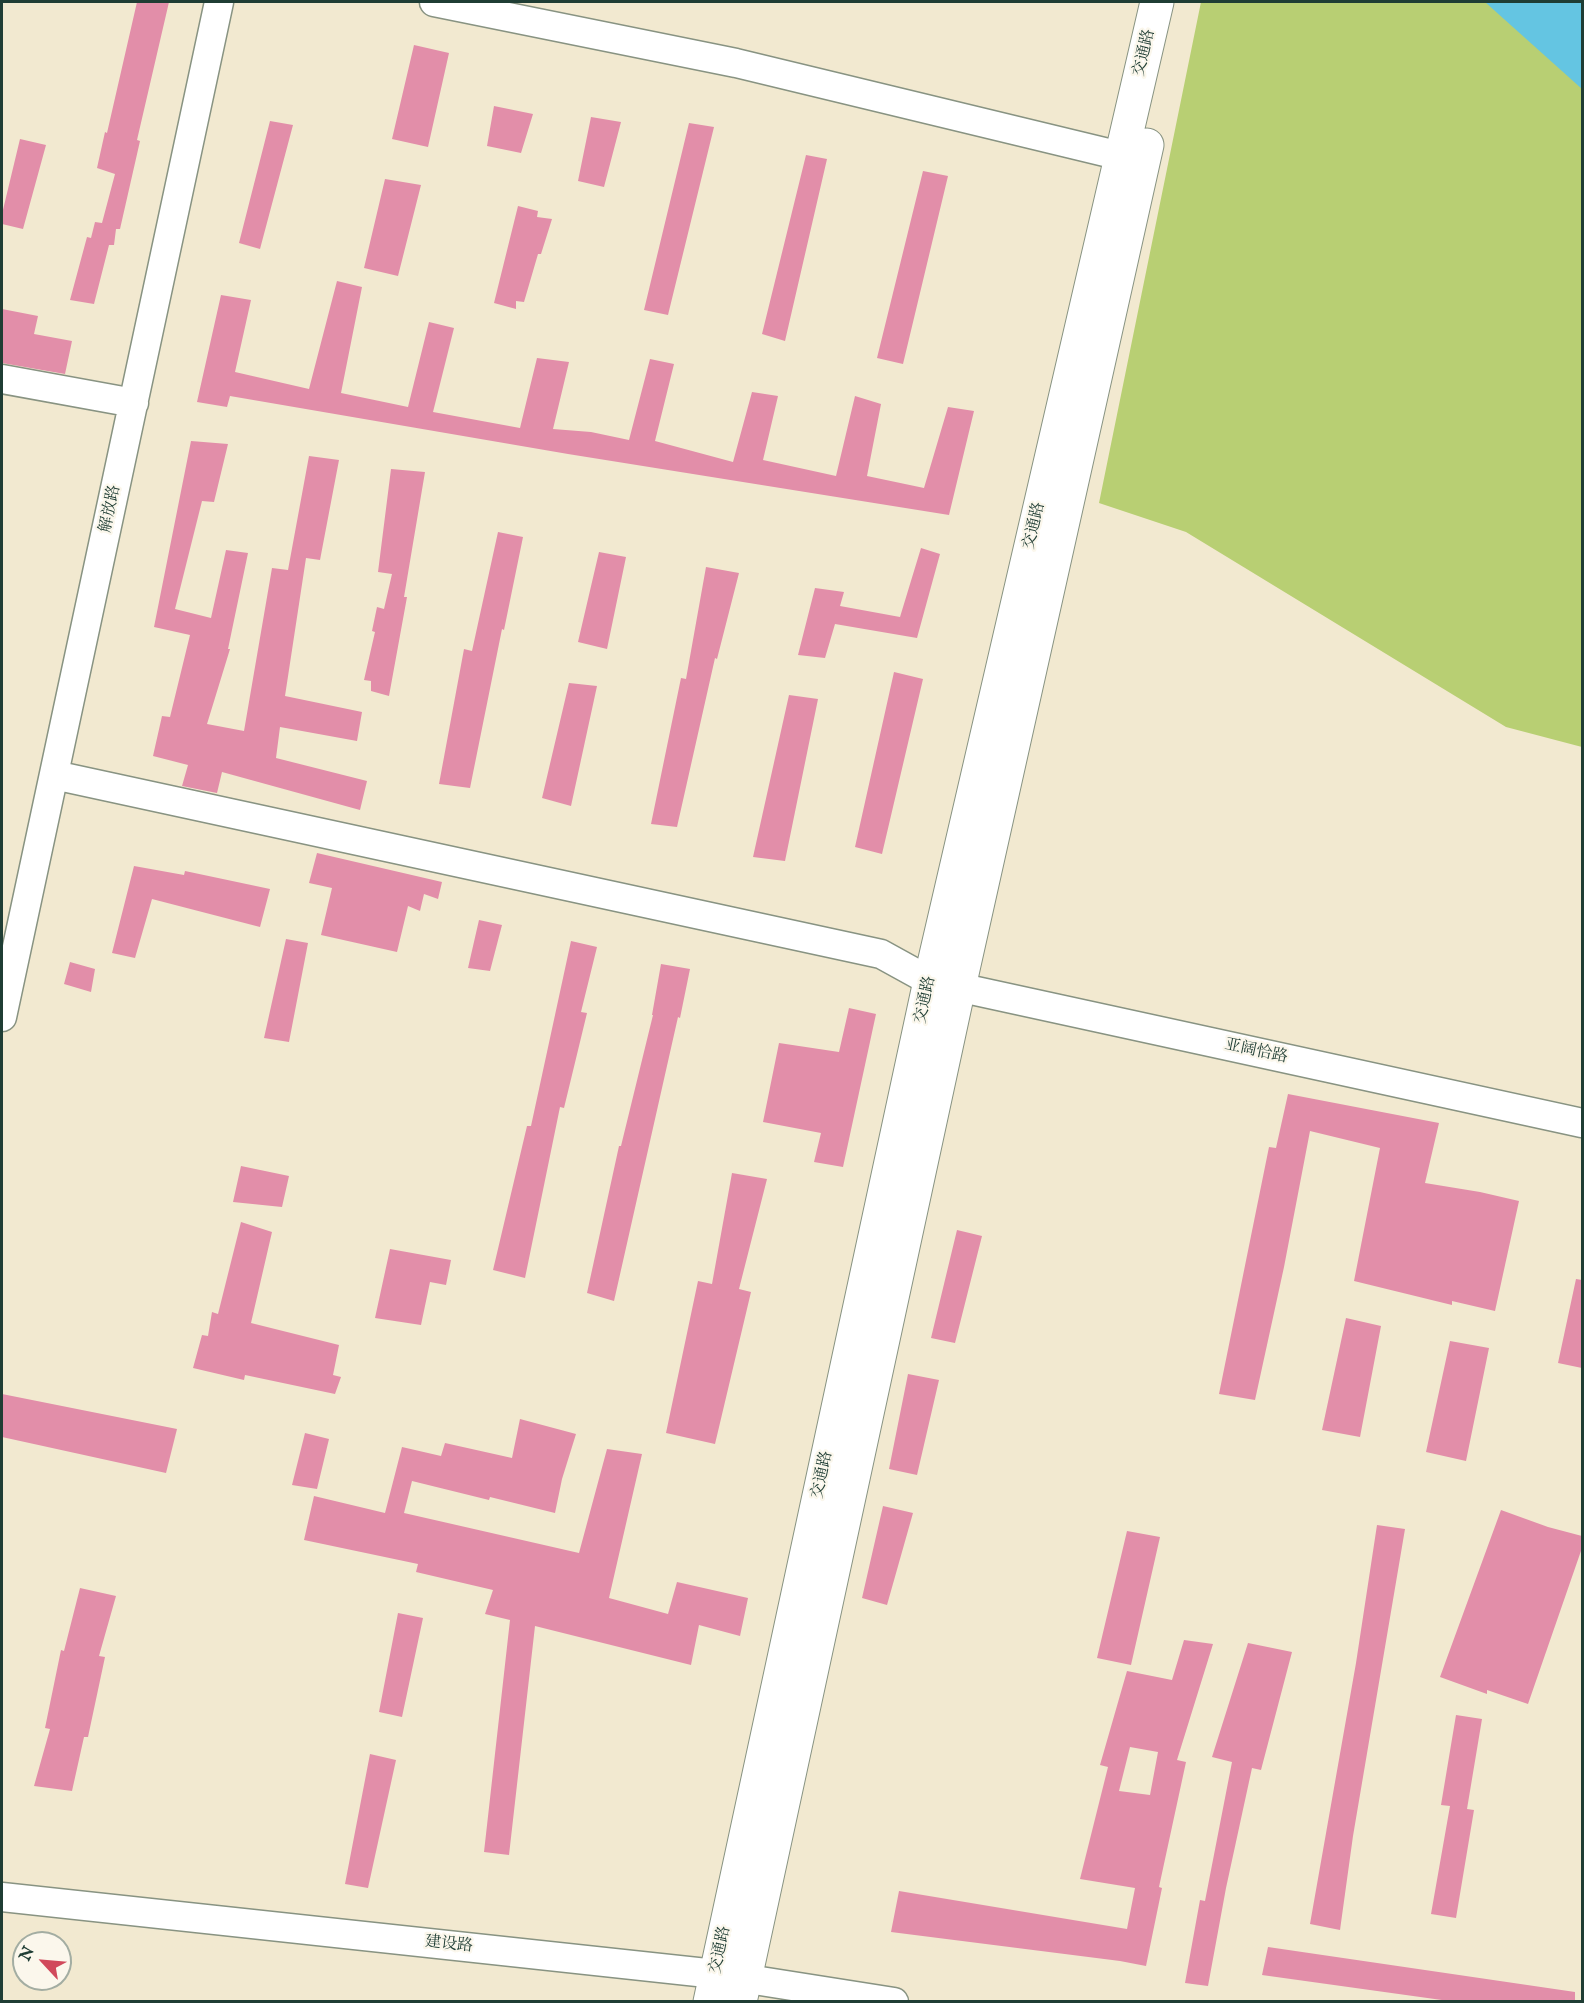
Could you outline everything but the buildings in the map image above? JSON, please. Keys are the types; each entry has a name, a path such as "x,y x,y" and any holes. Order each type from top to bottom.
{"main road":[{"name":"交通路","path":"728,1989 1121,156 1157,2"},
{"path":"945,984 1179,2"}],"street":[{"name":"解放路","path":"2,1017 219,2"},
{"path":"434,2 736,63 1121,156"},
{"path":"2,379 134,402"},
{"name":"亚阔恰路","path":"54,775 880,954 945,984 1582,1123"},
{"name":"建设路","path":"2,1897 728,1989 894,2001"}],"green space":[{"path":"1201,2 1582,2 1582,747 1506,727 1186,532 1099,503"}],"water":[{"path":"1485,2 1582,2 1582,89"}]}
